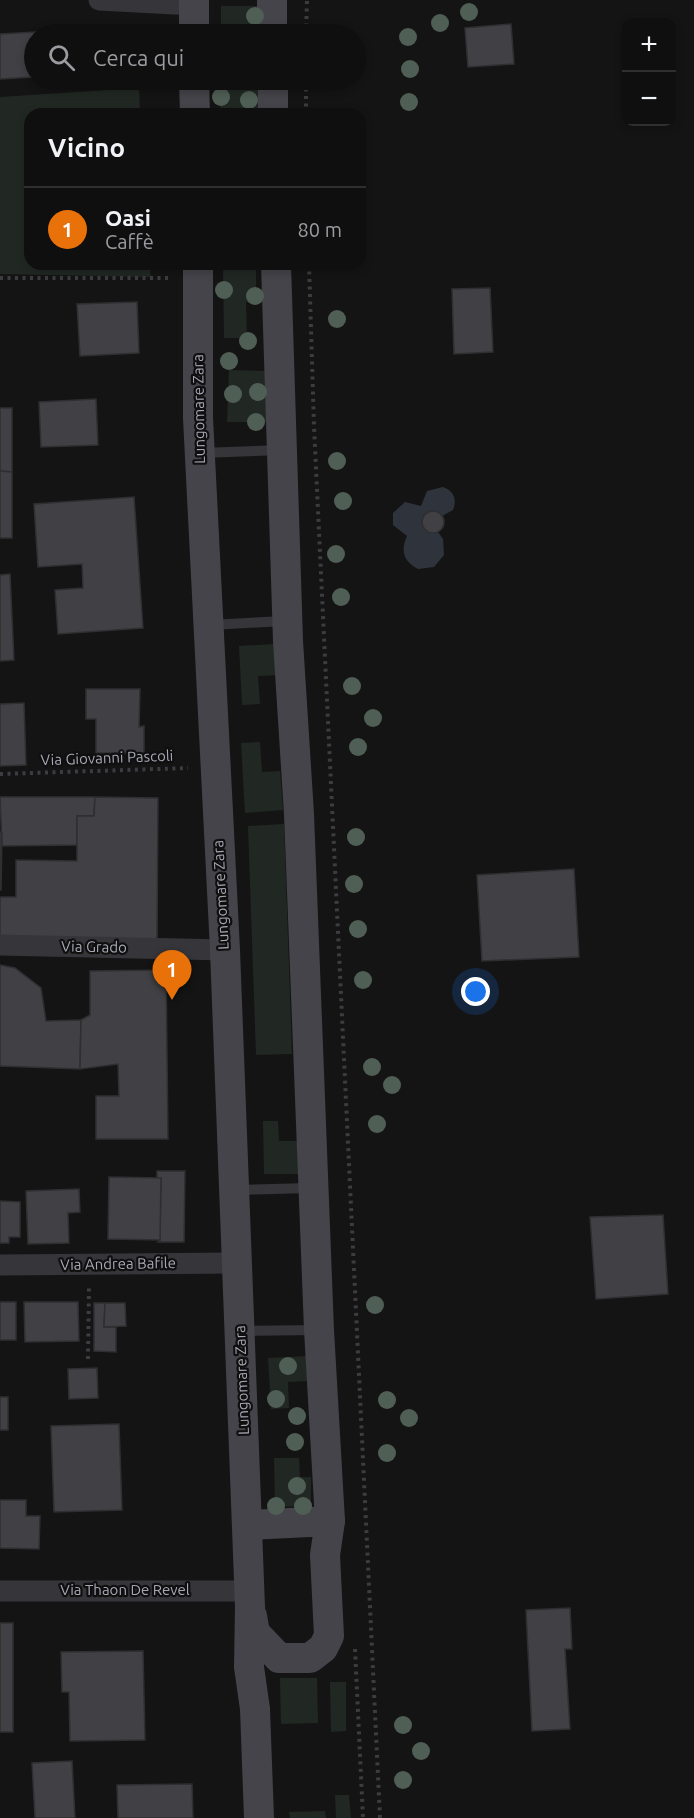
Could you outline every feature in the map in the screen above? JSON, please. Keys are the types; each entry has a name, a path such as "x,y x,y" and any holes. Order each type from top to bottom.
{"street":[{"path":"99,0 194,2 194,24"},
{"path":"272,0 272,24"},
{"path":"194,90 195,108"},
{"path":"273,90 273,108"},
{"path":"276,270 288,621 299,814 319,1330 330,1521 325,1555 329,1636 322,1648 310,1658 279,1658"},
{"name":"Lungomare Zara","path":"198,271 200,453 225,950 235,1263 240,1331 250,1599 249,1667 255,1709 259,1818"},
{"name":"Via Grado","path":"0,945 225,950"},
{"name":"Via Andrea Bafile","path":"0,1265 235,1263"},
{"path":"247,1526 330,1521"},
{"name":"Via Thaon De Revel","path":"0,1591 250,1599"},
{"name":"Lungomare Zara","path":"250,1599 255,1633 279,1658 263,1677 255,1709"}],"lane":[{"path":"200,453 281,450"},
{"path":"207,625 288,621"},
{"path":"233,1190 314,1188"},
{"path":"240,1331 319,1330"}],"path":[{"path":"306,0 306,24"},
{"path":"306,90 306,108"},
{"path":"309,270 315,449 380,1818"},
{"path":"0,278 198,271"},
{"name":"Via Giovanni Pascoli","path":"0,774 215,767"},
{"path":"88,1265 88,1359"}],"shaded area":[{"path":"221,6 260,6 260,24 221,24"},
{"path":"139,90 140,108 24,108 24,270 150,270 151,277 0,274 0,97"},
{"path":"221,90 260,90 260,108 220,108"},
{"path":"223,270 256,270 256,302 246,302 247,338 224,338"},
{"path":"229,370 267,371 266,422 227,422"},
{"path":"443,487 454,496 453,510 442,516 429,513 423,519 428,532 438,532 443,539 444,555 434,567 418,569 409,563 405,556 404,546 407,536 393,525 393,513 405,502 421,506 427,491"},
{"path":"276,644 278,675 258,676 260,704 242,705 239,646"},
{"path":"260,742 262,772 280,771 283,810 245,813 241,743"},
{"path":"284,824 292,1054 256,1055 248,826"},
{"path":"263,1121 278,1121 279,1141 298,1141 299,1174 264,1174"},
{"path":"307,1356 309,1381 288,1382 289,1408 271,1409 268,1358"},
{"path":"274,1458 299,1458 300,1477 311,1477 311,1506 275,1507"},
{"path":"280,1678 317,1678 318,1723 281,1724"},
{"path":"330,1682 346,1682 346,1731 331,1732"},
{"path":"335,1795 349,1795 351,1818 336,1818"},
{"path":"325,1811 326,1818 290,1818 289,1812"}],"building":[{"path":"511,24 514,64 468,67 465,28"},
{"path":"24,33 24,78 0,79 0,34"},
{"path":"490,288 493,352 454,354 452,289"},
{"path":"137,302 139,353 80,356 77,304"},
{"path":"96,399 98,445 41,447 39,402"},
{"path":"0,408 12,408 12,472 0,471"},
{"path":"0,471 12,472 12,538 0,538"},
{"path":"134,497 143,628 58,634 55,590 83,588 82,564 38,567 34,504"},
{"path":"433,511 443,518 444,522 437,532 433,533 423,526 422,522 429,512"},
{"path":"10,574 14,660 0,661 0,575"},
{"path":"86,689 140,689 139,727 144,726 144,753 96,753 96,719 86,719"},
{"path":"24,703 26,765 0,766 0,704"},
{"path":"0,797 95,797 94,816 77,816 77,845 2,846"},
{"path":"95,797 158,798 157,941 0,940 0,897 16,897 16,860 77,861 77,816 94,816"},
{"path":"0,832 2,833 1,890 0,890"},
{"path":"574,869 579,957 482,961 477,875"},
{"path":"0,965 15,968 41,988 46,1021 81,1020 80,1069 0,1066"},
{"path":"166,970 168,1139 96,1139 96,1096 119,1096 118,1064 80,1069 81,1020 90,1015 90,971"},
{"path":"157,1171 185,1171 184,1242 158,1242 160,1240 161,1178 157,1178"},
{"path":"109,1177 161,1178 160,1240 108,1239"},
{"path":"79,1189 80,1212 68,1213 69,1243 28,1244 26,1191"},
{"path":"0,1201 20,1202 20,1237 9,1237 9,1243 0,1243"},
{"path":"663,1215 668,1294 596,1299 590,1217"},
{"path":"0,1302 16,1302 16,1340 0,1340"},
{"path":"24,1302 78,1302 79,1341 25,1342"},
{"path":"94,1303 105,1303 104,1327 116,1327 116,1352 94,1351"},
{"path":"105,1303 125,1303 126,1326 104,1327"},
{"path":"97,1368 98,1398 69,1399 68,1369"},
{"path":"0,1397 8,1397 8,1430 0,1430"},
{"path":"119,1424 122,1510 54,1512 51,1426"},
{"path":"0,1500 26,1500 26,1516 40,1516 39,1549 0,1548"},
{"path":"570,1608 572,1649 565,1649 570,1729 532,1731 526,1610"},
{"path":"0,1623 13,1623 13,1732 0,1732"},
{"path":"143,1651 145,1740 70,1741 69,1692 62,1692 61,1652"},
{"path":"72,1761 75,1818 35,1818 32,1763"},
{"path":"192,1784 193,1818 118,1818 117,1785"}],"place":[{"name":"Oasi","path":"172,1000"}]}
